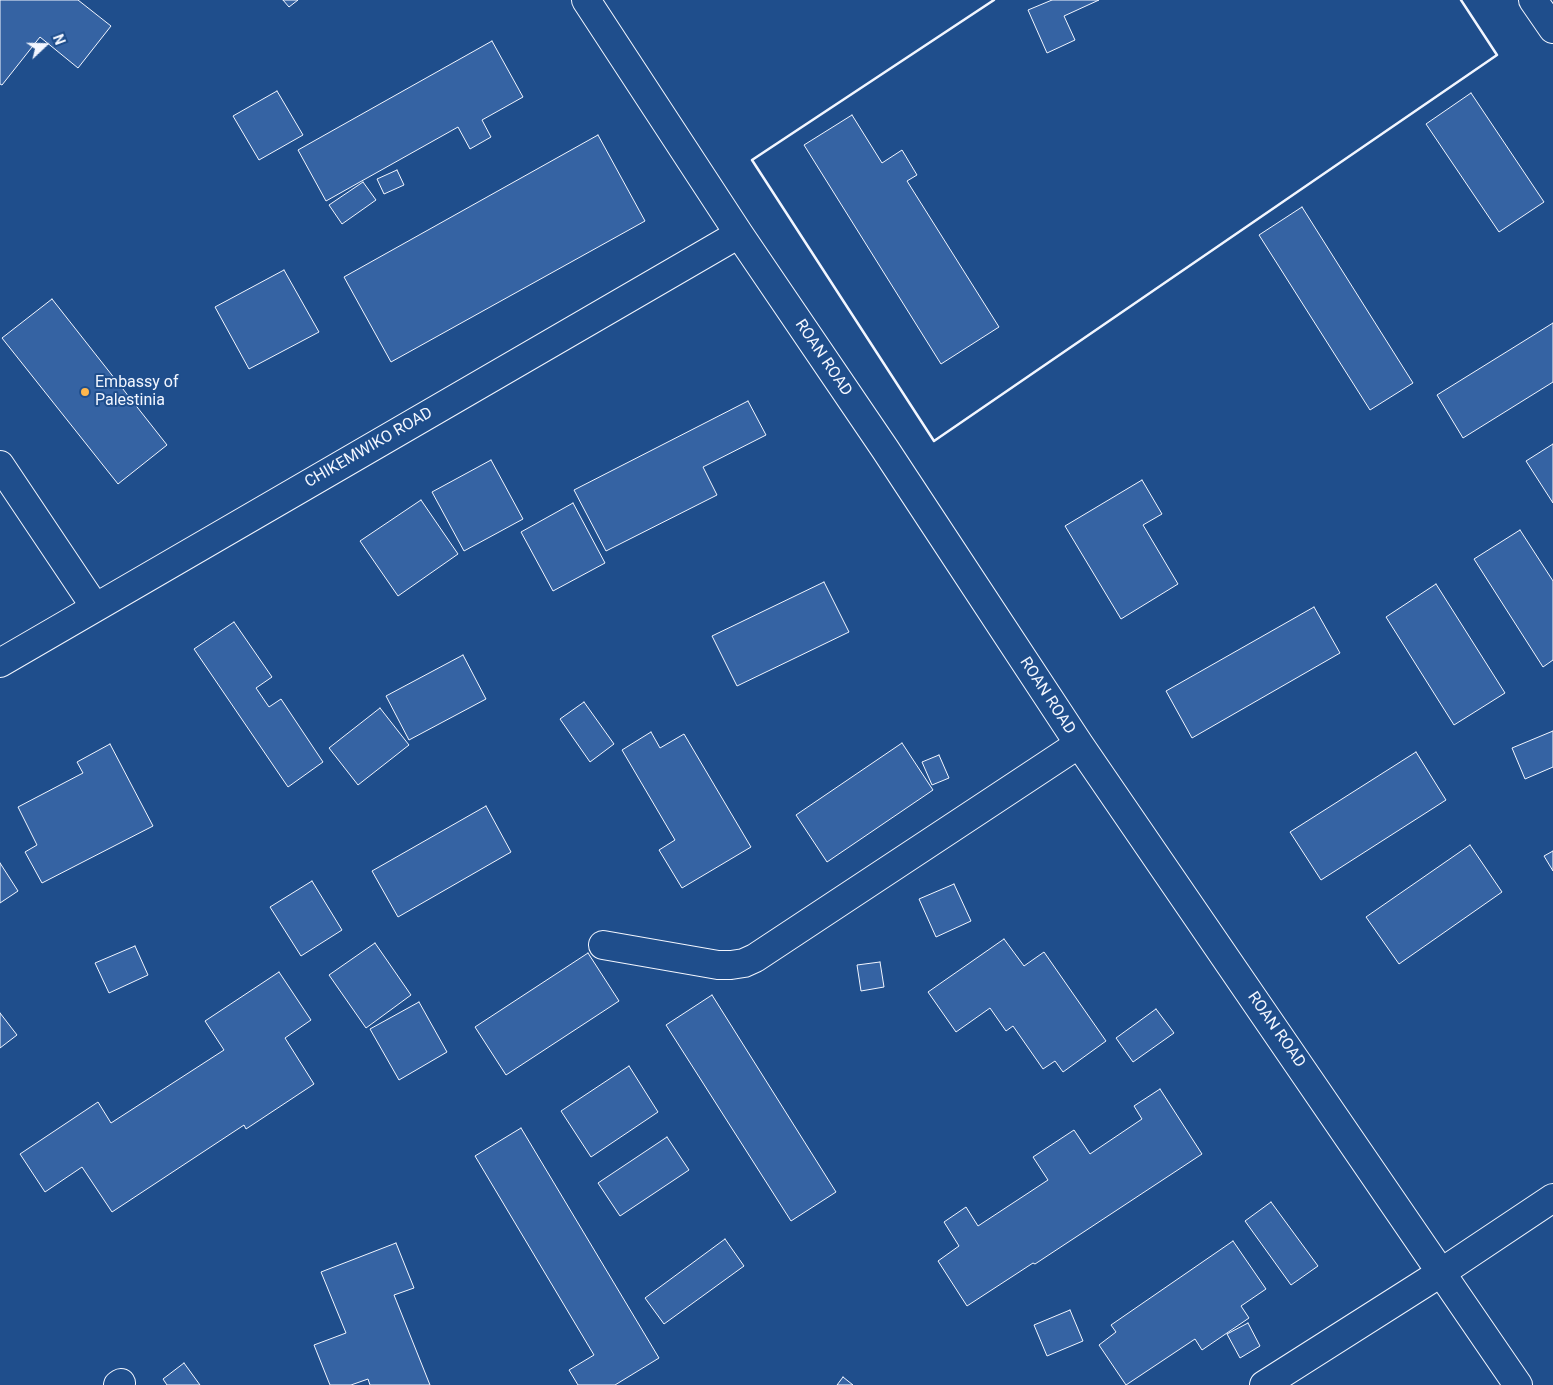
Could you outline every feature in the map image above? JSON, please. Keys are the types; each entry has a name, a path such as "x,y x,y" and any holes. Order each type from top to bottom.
{"street":[{"name":"ROAN ROAD","path":"586,0 739,234 885,449 1079,744 1518,1385"},
{"path":"1533,0 1553,29"},
{"name":"CHIKEMWIKO ROAD","path":"0,663 739,234"},
{"path":"0,465 95,607"},
{"path":"602,945 718,965 744,963 755,958 1079,744"},
{"path":"1264,1385 1442,1272 1553,1198"}],"building":[{"path":"0,0 78,0 111,26 78,68 40,37 2,85 0,84"},
{"path":"283,0 298,0 289,7"},
{"path":"1052,0 1099,0 1064,16 1075,40 1047,53 1028,10"},
{"path":"492,41 523,97 482,120 491,137 470,149 458,127 326,201 298,150"},
{"path":"277,91 303,135 259,160 233,116"},
{"path":"1471,93 1544,202 1499,232 1426,124"},
{"path":"852,115 882,163 902,150 917,175 907,181 999,327 941,364 804,145"},
{"path":"598,135 645,221 391,362 344,277"},
{"path":"397,170 404,185 384,194 377,179"},
{"path":"363,182 376,200 342,224 329,205"},
{"path":"1302,207 1413,383 1370,410 1259,235"},
{"path":"284,270 319,332 249,369 215,307"},
{"name":"Embassy of Palestinia","path":"52,299 167,445 118,484 2,338"},
{"path":"1553,323 1553,382 1463,438 1437,395"},
{"path":"748,401 766,435 703,467 717,495 606,551 574,490"},
{"path":"1553,444 1553,503 1526,461"},
{"path":"491,460 523,519 464,551 432,492"},
{"path":"1142,480 1162,514 1143,525 1178,584 1121,619 1065,526"},
{"path":"421,500 458,554 398,596 360,541"},
{"path":"573,503 605,563 553,591 521,532"},
{"path":"1520,530 1553,581 1553,660 1543,667 1474,559"},
{"path":"824,582 849,632 737,686 712,636"},
{"path":"1436,584 1505,693 1454,725 1386,617"},
{"path":"1314,607 1340,653 1192,738 1166,691"},
{"path":"234,622 272,677 256,688 269,707 281,699 323,762 288,787 194,649"},
{"path":"463,655 486,699 409,740 386,696"},
{"path":"584,702 614,744 590,762 560,719"},
{"path":"380,708 409,745 358,785 329,748"},
{"path":"1553,731 1553,767 1525,779 1512,748"},
{"path":"651,732 660,748 684,734 751,847 682,888 659,850 675,840 622,750"},
{"path":"902,743 933,790 827,862 796,815"},
{"path":"110,744 153,826 42,883 25,852 37,845 18,807 83,773 77,762"},
{"path":"1416,752 1446,800 1321,880 1290,832"},
{"path":"939,755 949,778 932,785 922,762"},
{"path":"486,806 511,852 398,917 372,871"},
{"path":"1470,845 1502,892 1399,964 1366,917"},
{"path":"1553,851 1553,871 1544,856"},
{"path":"0,863 18,891 0,903"},
{"path":"312,881 342,930 301,956 270,907"},
{"path":"954,884 971,921 936,937 919,899"},
{"path":"1004,939 1024,966 1044,952 1106,1041 1063,1072 1055,1061 1043,1069 1013,1026 1006,1031 990,1008 956,1032 928,992"},
{"path":"375,943 411,995 366,1028 329,975"},
{"path":"135,946 148,975 109,993 95,963"},
{"path":"588,953 619,1001 506,1075 475,1027"},
{"path":"880,962 884,987 861,991 857,965"},
{"path":"279,972 311,1020 285,1038 314,1084 246,1129 244,1125 112,1212 82,1167 45,1192 20,1154 98,1102 111,1123 224,1050 205,1021"},
{"path":"712,995 836,1192 791,1221 666,1025"},
{"path":"419,1002 447,1052 399,1080 370,1029"},
{"path":"1156,1009 1174,1033 1133,1062 1116,1038"},
{"path":"0,1013 17,1035 0,1048"},
{"path":"629,1066 658,1112 591,1157 561,1111"},
{"path":"1160,1089 1202,1154 1035,1264 1033,1263 967,1306 938,1261 959,1246 944,1222 966,1207 978,1226 1048,1180 1033,1157 1074,1130 1090,1154 1142,1119 1134,1106"},
{"path":"521,1128 659,1358 615,1385 578,1385 569,1370 594,1355 475,1156"},
{"path":"667,1137 689,1170 620,1216 598,1183"},
{"path":"1271,1202 1318,1266 1291,1285 1245,1221"},
{"path":"725,1239 744,1266 664,1324 645,1298"},
{"path":"1233,1241 1266,1289 1241,1306 1249,1318 1202,1350 1195,1339 1126,1385 1099,1345 1116,1332 1111,1325"},
{"path":"396,1243 414,1288 394,1295 430,1385 370,1385 368,1379 351,1385 330,1385 314,1345 346,1333 321,1272"},
{"path":"1070,1310 1083,1341 1047,1356 1034,1325"},
{"path":"1248,1323 1260,1346 1240,1358 1227,1334"},
{"path":"184,1363 200,1385 167,1385 163,1379"},
{"path":"843,1377 853,1385 837,1385"}],"wall":[{"path":"994,0 752,160 934,441 1497,55 1461,0"}],"place":[{"name":"Embassy of Palestinia","path":"85,392"}]}
